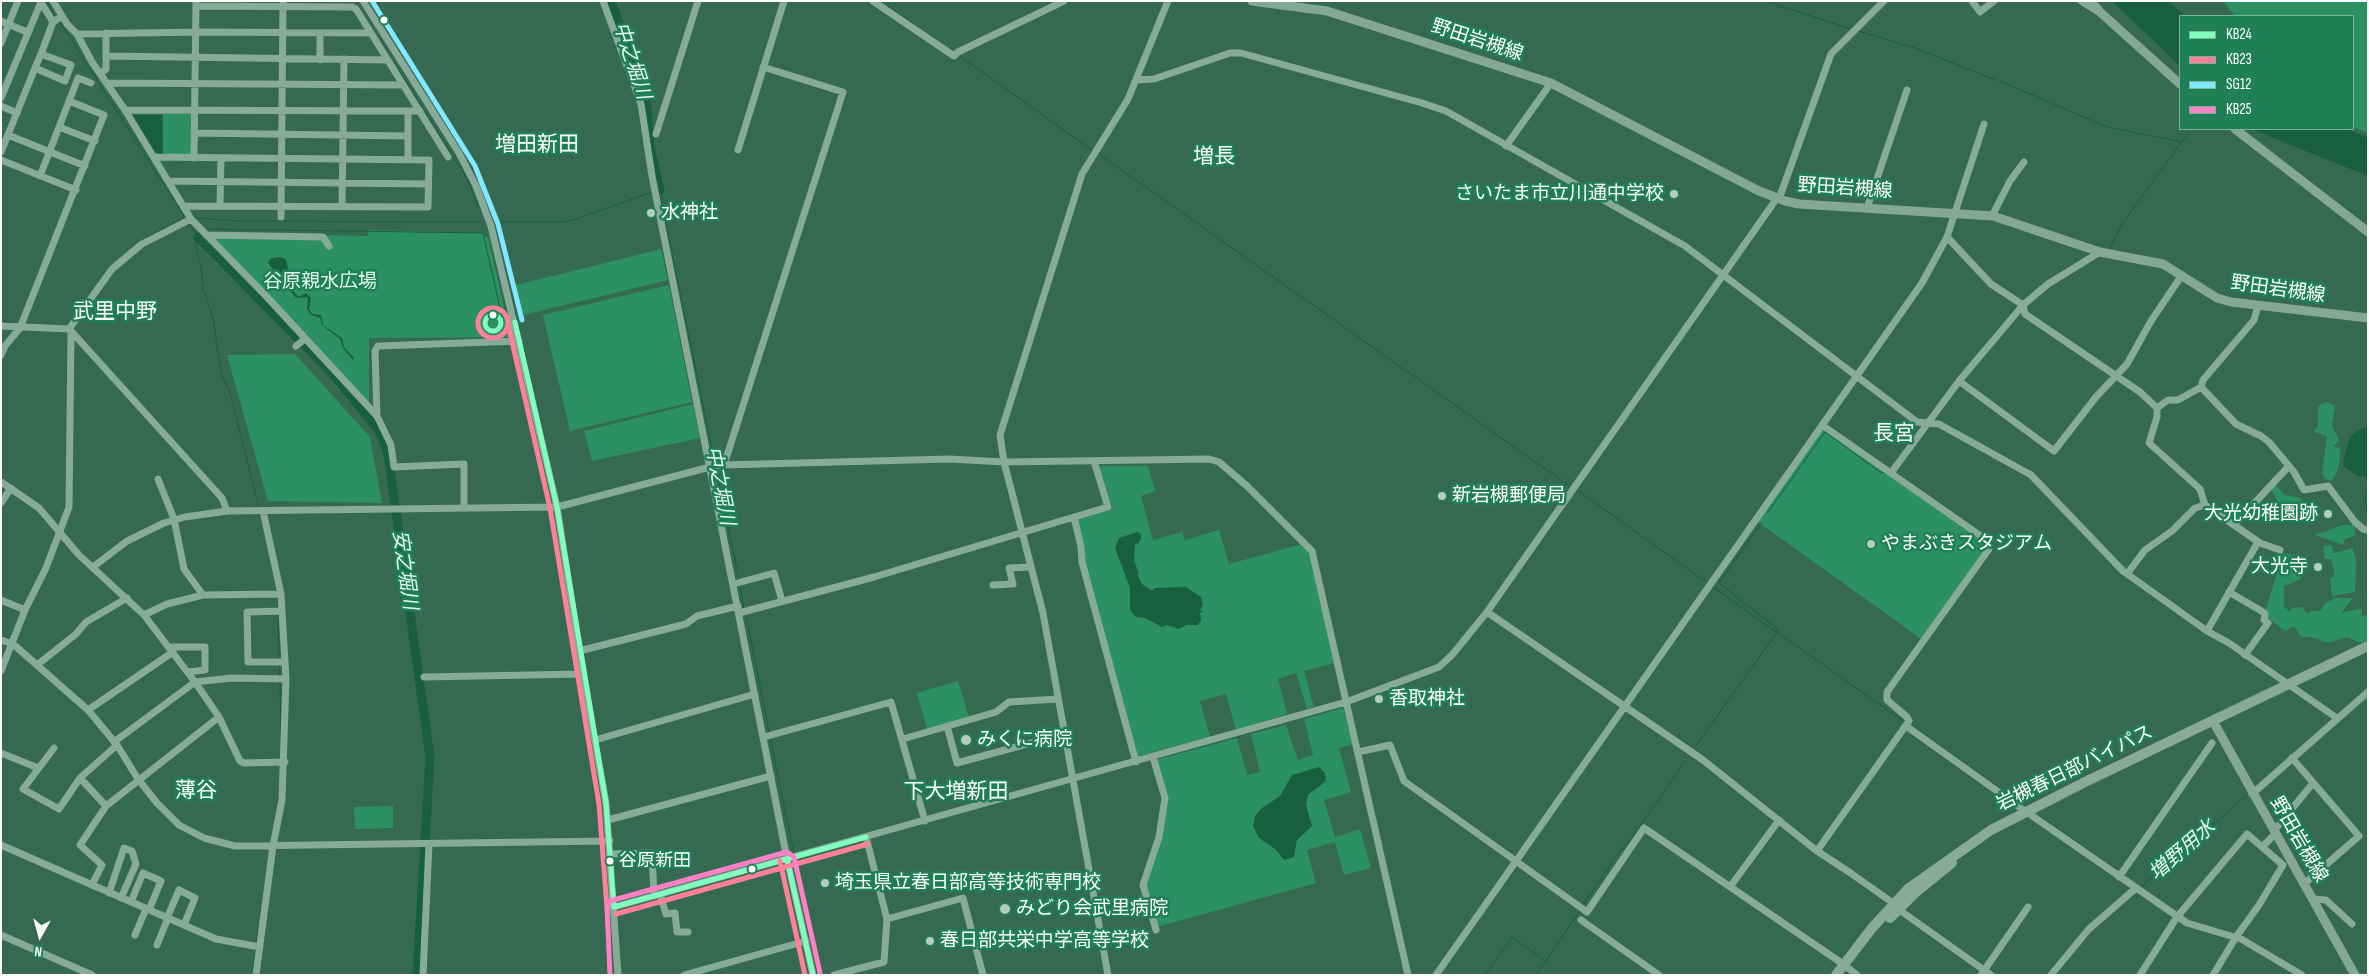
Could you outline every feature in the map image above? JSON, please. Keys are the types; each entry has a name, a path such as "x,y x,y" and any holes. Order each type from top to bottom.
{"highway":[{"name":"岩槻春日部バイパス","path":"1836,975 1845,969 1895,906 1968,851 2028,813 2292,686 2368,646"},
{"name":"岩槻春日部バイパス","path":"2292,686 2368,653"}],"main road":[{"name":"野田岩槻線","path":"1252,1 1281,3 1327,11 1551,83 1778,199 1799,204 1955,212 1992,216 2100,252 2151,260 2163,264 2217,298 2258,306 2368,318"},
{"path":"2092,1 2100,12 2179,83"},
{"path":"2236,130 2368,232"},
{"name":"野田岩槻線","path":"2214,724 2356,975"}],"street":[{"path":"1,43 18,1"},
{"path":"40,1 53,22"},
{"path":"1,98 40,1"},
{"path":"53,1 62,16 77,34 92,62 155,157 191,219 377,416 388,439 394,467 464,464 464,508"},
{"path":"363,1 460,153 491,226 519,341 553,507 579,650 579,674 595,740 608,820 618,975"},
{"path":"603,1 641,104 652,176 716,466 738,610 755,694 768,736 771,776 813,975"},
{"path":"656,134 698,1"},
{"path":"738,150 784,1"},
{"path":"873,1 938,48 956,54 1064,1"},
{"path":"1108,975 1042,614 1004,462 1000,435 1082,174 1128,99 1168,1"},
{"path":"614,907 1346,702 1439,667 1452,655 1487,612 1723,274 1778,199 1831,54 1884,1"},
{"path":"1972,1 1980,12 1994,1"},
{"path":"2081,1 2100,12"},
{"path":"194,158 196,4 283,4 352,7 448,157"},
{"path":"281,217 283,4"},
{"path":"1,152 6,135 53,22 62,16"},
{"path":"1,22 27,32"},
{"path":"101,73 106,70 106,33"},
{"path":"320,33 320,60"},
{"path":"77,34 369,33"},
{"path":"1136,80 1154,79 1230,53 1241,54 1422,102 1446,111 1661,231 1723,274 1917,422 1940,424 2031,475 2127,574 2207,631 2292,686 2334,716"},
{"path":"35,68 65,81 71,65 41,54"},
{"path":"107,56 386,60"},
{"path":"342,206 344,60"},
{"path":"716,466 843,92 763,67"},
{"path":"40,176 78,78 90,83"},
{"path":"1506,146 1551,83"},
{"path":"107,84 403,85"},
{"path":"1867,208 1907,90"},
{"path":"1,354 20,328 104,115 69,101"},
{"path":"1,106 17,112"},
{"path":"125,110 420,111"},
{"path":"408,111 408,160"},
{"path":"1436,975 1922,283 1947,237 1984,124"},
{"path":"59,127 95,141"},
{"path":"194,133 408,136"},
{"path":"6,135 85,166"},
{"path":"155,157 429,160 428,207 184,206"},
{"path":"220,206 221,158"},
{"path":"1,160 76,190"},
{"path":"1992,216 2010,181 2024,162"},
{"path":"169,181 428,184"},
{"path":"1,671 25,610 46,568 69,507 70,330 112,269 142,244 191,219"},
{"path":"205,233 324,237 329,246"},
{"path":"1947,237 1991,284 2022,304 2025,314 2140,392 2157,408 2157,417 2149,443 2200,489 2206,505 2258,542 2280,550"},
{"path":"1891,473 1959,380 2022,304 2048,284 2100,252"},
{"path":"1959,380 2054,451 2116,374 2127,364 2152,320 2182,275"},
{"path":"2157,408 2168,400 2178,400 2201,387 2204,380 2254,320 2258,306"},
{"path":"1,326 70,330 222,498 227,511"},
{"path":"296,346 306,339"},
{"path":"377,416 375,352 378,346 519,341"},
{"path":"2201,387 2236,424 2269,442 2289,466 2304,490 2328,486 2355,522 2363,529 2368,530"},
{"path":"1816,851 1909,721 1907,717 1887,700 1887,692 1989,549 1988,541 1822,425"},
{"path":"93,567 128,541 174,519 227,511 553,507 716,466 949,459 1004,462 1209,460 1220,462 1234,473 1312,551 1408,975"},
{"path":"579,650 686,624 697,616 782,601 874,577 1108,507 1094,461"},
{"path":"2234,525 2289,466"},
{"path":"158,479 174,519 184,568 203,595"},
{"path":"1,482 39,508 93,567 144,615 188,672 219,717 240,761 244,763 285,762"},
{"path":"1,503 11,488"},
{"path":"2127,574 2145,550 2172,531 2195,508 2206,505"},
{"path":"256,975 273,846 282,800 285,762 286,679 281,594 260,511"},
{"path":"1074,517 1081,547 1082,562 1136,762"},
{"path":"2207,631 2258,542"},
{"path":"993,585 1013,584 1010,568 1030,567"},
{"path":"734,584 774,573 782,601"},
{"path":"2229,592 2263,612 2265,614 2264,620 2268,623 2245,655"},
{"path":"144,615 168,604 203,595 281,594"},
{"path":"37,665 76,634 86,622 127,598"},
{"path":"1,600 25,610"},
{"path":"282,611 248,612 248,662 285,662"},
{"path":"1487,612 1625,705 1702,760 1816,851 1895,906 1982,972 1991,975"},
{"path":"1,640 13,644 88,710 116,743 138,779 175,821 198,836 235,846 610,841"},
{"path":"88,710 171,650 205,647 205,670 188,672"},
{"path":"424,677 579,674"},
{"path":"54,748 23,789 59,809 80,778 116,743 195,682 232,678 286,679"},
{"path":"2252,794 2368,692"},
{"path":"595,740 755,694"},
{"path":"903,739 996,712 1009,702 1058,699"},
{"path":"768,736 891,702 925,821"},
{"path":"92,885 102,865 80,845 106,806 219,717"},
{"path":"947,726 958,763 1064,734"},
{"path":"1906,726 2177,917 2187,923 2236,937 2302,975"},
{"path":"2119,877 2212,744"},
{"path":"1358,752 1390,745 1404,781 1587,912 1644,828 1845,969 1857,975"},
{"path":"1,753 38,768"},
{"path":"1153,757 1165,798 1158,837 1143,885 1156,930"},
{"path":"2292,758 2359,836 2304,884"},
{"path":"608,820 771,776"},
{"path":"80,778 106,806"},
{"path":"2262,847 2313,783"},
{"path":"1730,887 1779,820"},
{"path":"2140,975 2177,917 2247,834 2283,865 2260,906 2236,937 2214,975"},
{"path":"834,975 884,962 887,919 866,837"},
{"path":"423,975 429,844"},
{"path":"1,845 216,939 260,948"},
{"path":"109,893 124,848 132,850 136,864 121,898"},
{"path":"611,854 652,853 657,895 666,914 675,913 677,932 688,932"},
{"path":"2279,862 2287,855"},
{"path":"131,902 143,873 161,881 135,935"},
{"path":"2052,975 2090,929 2136,888"},
{"path":"157,945 179,890 195,898 184,925"},
{"path":"887,919 963,898 983,975"},
{"path":"2313,899 2326,900 2352,924"},
{"path":"1982,972 2028,907"},
{"path":"1581,920 1659,975"},
{"path":"1,935 92,975"},
{"path":"684,975 806,941"}],"green space":[{"path":"2223,1 2368,1 2368,133 2354,127 2354,15 2234,15"},
{"path":"163,114 193,114 192,156 163,154"},
{"name":"谷原親水広場","path":"368,230 484,233 485,237 488,237 511,337 369,338 369,406 210,233 368,236"},
{"path":"661,249 668,280 519,316 512,286"},
{"path":"669,285 692,402 570,431 543,315"},
{"path":"295,354 370,437 382,503 268,501 227,355"},
{"path":"2326,402 2335,406 2332,425 2339,441 2333,446 2340,449 2338,469 2332,481 2325,479 2322,473 2327,436 2314,432 2318,426 2318,406"},
{"path":"693,404 700,438 592,461 584,431"},
{"path":"1822,425 1988,541 1989,549 1924,641 1755,520"},
{"path":"1099,466 1148,466 1155,491 1141,496 1153,540 1182,532 1185,540 1219,530 1229,564 1302,544 1310,552 1334,663 1304,671 1314,707 1307,709 1296,673 1278,679 1287,714 1236,730 1226,694 1200,701 1210,737 1138,756 1084,563 1077,519 1113,509"},
{"path":"2276,485 2285,495 2300,498 2304,502 2305,512 2301,515 2278,502 2271,489"},
{"path":"2343,525 2353,525 2356,531 2354,536 2345,539 2343,545 2315,535"},
{"path":"2331,545 2334,553 2353,548 2356,561 2355,592 2332,596 2330,578 2334,577 2334,570 2331,559 2325,559 2323,546"},
{"path":"2281,553 2299,556 2302,560 2301,579 2284,586 2284,606 2289,611 2292,608 2302,607 2307,614 2312,611 2321,611 2324,604 2335,598 2353,598 2341,613 2362,609 2361,616 2368,615 2368,640 2360,643 2347,637 2328,643 2312,637 2301,637 2294,626 2285,631 2267,617 2265,612 2279,567"},
{"path":"958,681 969,717 927,729 917,693"},
{"path":"1343,708 1353,744 1339,748 1351,792 1324,800 1335,837 1360,829 1371,868 1344,875 1335,842 1307,850 1316,883 1157,927 1144,885 1166,798 1156,760 1237,738 1247,775 1260,772 1251,734 1286,725 1298,760 1313,755 1304,719"},
{"path":"393,806 393,828 355,829 354,807"}],"shaded area":[{"path":"2112,1 2169,1 2184,15 2179,15 2179,65"},
{"path":"133,115 162,115 163,154 156,153"},
{"path":"2253,130 2348,130 2368,138 2368,176"},
{"path":"279,257 286,259 292,288 298,297 306,293 311,298 309,309 312,314 321,315 323,325 342,338 344,347 354,358 353,360 343,348 340,339 322,325 320,318 311,315 307,309 308,297 296,298 268,263 270,259"},
{"path":"2368,427 2368,477 2358,476 2343,466 2344,456 2350,437 2359,430"},
{"path":"1137,532 1141,534 1141,539 1135,545 1134,560 1139,574 1137,574 1142,584 1152,591 1155,588 1186,587 1201,597 1203,606 1200,610 1203,611 1200,613 1201,620 1198,625 1187,625 1179,629 1167,625 1162,627 1145,618 1136,617 1130,610 1130,588 1115,548 1119,538"},
{"path":"1319,767 1325,773 1326,781 1308,795 1306,805 1312,826 1297,840 1294,857 1284,860 1275,849 1259,838 1253,826 1255,816 1262,808 1280,796 1292,775"}],"waterway":[{"path":"46,1 56,17"},
{"name":"中之堀川","path":"611,1 646,99 650,147 660,190"},
{"path":"881,1 926,33"},
{"path":"1765,1 1851,29"},
{"path":"59,21 186,219"},
{"path":"1858,31 1915,48 1996,80"},
{"path":"958,55 1092,150"},
{"path":"399,71 467,178 478,206"},
{"path":"2000,81 2107,127 2182,142"},
{"path":"2109,249 2122,224 2190,130"},
{"path":"1099,154 1568,485"},
{"name":"中之堀川","path":"659,190 715,464"},
{"path":"496,222 561,222 573,220 652,192"},
{"path":"141,241 184,217"},
{"path":"195,218 238,221 480,222"},
{"path":"188,223 198,237 195,244 201,267 203,288 213,317 221,374 229,389 259,508"},
{"path":"205,229 483,233 502,317"},
{"name":"安之堀川","path":"198,237 333,374 380,432 388,454 430,757 417,975"},
{"path":"101,278 108,269"},
{"path":"2022,301 2034,291"},
{"path":"1978,353 2017,306"},
{"path":"1,320 10,323"},
{"path":"513,346 550,505"},
{"path":"1768,512 1825,432 1880,472 1885,473"},
{"name":"中之堀川","path":"716,468 739,579"},
{"name":"増野用水","path":"2368,486 2365,497 2368,517"},
{"path":"1577,490 1639,534"},
{"path":"551,509 576,670"},
{"path":"1695,747 1778,631 1719,583 1762,522"},
{"path":"1643,537 1705,581"},
{"name":"中之堀川","path":"740,586 744,609"},
{"path":"1714,588 1903,721"},
{"path":"278,597 278,608"},
{"path":"278,615 279,658"},
{"name":"中之堀川","path":"746,615 769,731"},
{"path":"279,665 280,676"},
{"path":"578,677 598,784 604,836"},
{"path":"280,682 281,731"},
{"name":"中之堀川","path":"770,738 794,854"},
{"path":"1584,904 1616,856 1632,838 1685,761"},
{"name":"増野用水","path":"2227,813 2245,796"},
{"path":"2038,815 2117,870"},
{"name":"増野用水","path":"2141,887 2224,815"},
{"path":"605,845 609,916"},
{"name":"中之堀川","path":"795,860 818,975"},
{"path":"1536,975 1579,912"},
{"path":"609,923 612,975"},
{"path":"2082,943 2093,930"},
{"path":"256,944 258,931"},
{"path":"1485,975 1512,937 1543,959"},
{"path":"2056,975 2079,946"},
{"path":"252,975 256,948"}],"transit line":[{"name":"SG12","path":"372,1 475,166 498,224 522,320"},
{"name":"KB23","path":"493,308 504,312 508,323 504,334 493,338 482,334 478,323 482,312 493,308"},
{"name":"KB24","path":"493,315 499,317 501,323 499,329 493,331 487,329 485,323 487,317 493,315"},
{"name":"KB24","path":"515,322 557,507 606,803 614,907"},
{"name":"KB23","path":"508,324 550,508 599,804 607,908"},
{"name":"KB24","path":"614,907 866,837"},
{"name":"KB23","path":"616,914 868,844"},
{"name":"KB25","path":"610,975 607,907 610,901 787,852 794,857 820,973"},
{"name":"KB24","path":"787,859 813,975"},
{"name":"KB23","path":"780,861 805,975"}],"place":[{"name":"さいたま市立川通中学校","path":"1674,194"},
{"name":"水神社","path":"651,213"},
{"name":"新岩槻郵便局","path":"1442,496"},
{"name":"大光幼稚園跡","path":"2328,514"},
{"name":"やまぶきスタジアム","path":"1871,544"},
{"name":"大光寺","path":"2318,567"},
{"name":"香取神社","path":"1379,699"},
{"name":"みくに病院","path":"966,740"},
{"name":"谷原新田","path":"610,861"},
{"name":"埼玉県立春日部高等技術専門校","path":"825,883"},
{"name":"みどり会武里病院","path":"1005,909"},
{"name":"春日部共栄中学高等学校","path":"930,941"}],"district":[{"name":"増田新田","path":"537,146"},
{"name":"増長","path":"1214,158"},
{"name":"武里中野","path":"115,313"},
{"name":"長宮","path":"1894,435"},
{"name":"薄谷","path":"196,792"},
{"name":"下大増新田","path":"956,793"}]}
